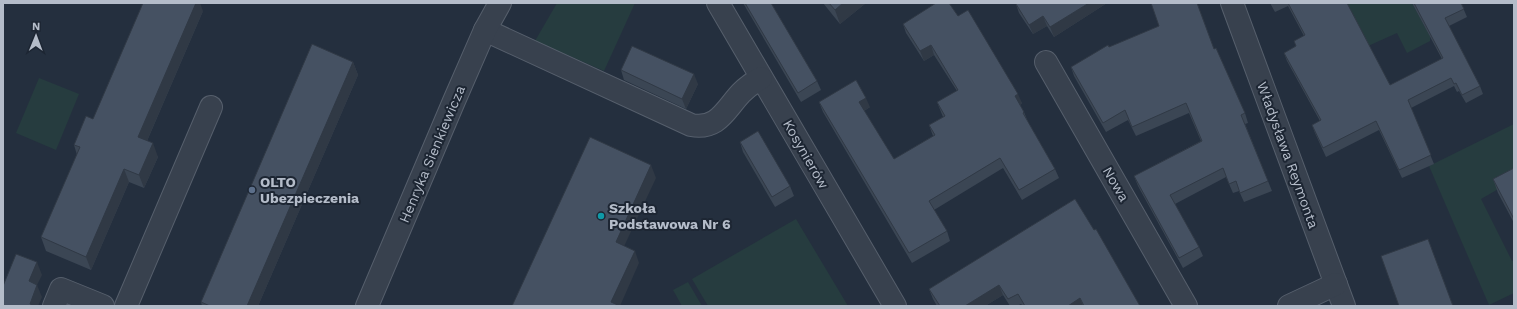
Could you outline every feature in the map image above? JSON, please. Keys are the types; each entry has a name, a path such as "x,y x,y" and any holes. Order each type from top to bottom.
{"street":[{"name":"Henryka Sienkiewicza","path":"367,306 485,30 500,3"},
{"name":"Kosynierów","path":"718,3 895,306"},
{"name":"Władysława Reymonta","path":"1232,3 1344,306"},
{"path":"485,30 691,125 700,127 718,120 747,87 761,78"},
{"name":"Nowa","path":"1046,62 1186,306"},
{"path":"126,306 211,106"},
{"path":"1289,306 1336,284"},
{"path":"54,306 61,289 103,306"}],"green space":[{"path":"557,3 635,3 604,71 535,41"},
{"path":"1345,3 1412,3 1430,36 1430,41 1407,53 1397,33 1368,46"},
{"path":"39,78 79,94 56,150 16,133"},
{"path":"1514,124 1514,180 1481,199 1512,261 1514,260 1514,293 1489,305 1429,166"},
{"path":"796,219 848,306 708,306 692,279"},
{"path":"688,282 702,306 682,306 673,290"}],"building":[{"path":"143,3 196,3 138,137 153,143 139,175 124,169 86,257 41,237 80,147 74,145 86,116 93,119"},
{"path":"745,3 771,3 817,81 798,93"},
{"path":"829,3 843,3 835,10"},
{"path":"936,3 949,3 958,16 968,10 1018,94 1015,96 1024,112 1023,113 1055,169 1019,190 1000,158 929,201 947,231 909,253 819,102 856,80 866,98 859,102 894,159 935,135 929,125 945,116 937,102 958,90 931,45 920,51 903,24"},
{"path":"1089,3 1050,27 1043,16 1029,25 1016,4"},
{"path":"1151,3 1197,3 1214,49 1216,48 1245,113 1241,115 1268,181 1240,193 1236,181 1229,184 1223,168 1170,195 1199,247 1179,258 1134,176 1202,141 1186,103 1132,127 1125,110 1103,123 1071,67 1108,45 1109,47 1159,26"},
{"path":"1288,3 1347,3 1390,85 1443,58 1414,3 1461,3 1464,9 1445,18 1480,86 1462,95 1456,83 1454,84 1451,78 1408,100 1431,155 1399,170 1376,121 1323,148 1312,125 1321,120 1284,53 1296,46 1294,41 1305,35"},
{"path":"312,44 353,62 247,306 210,306 201,302"},
{"path":"632,46 694,74 682,99 621,70"},
{"path":"758,131 790,186 772,197 740,142"},
{"name":"Szkoła Podstawowa Nr 6","path":"590,137 651,165 616,242 635,251 611,302 620,306 512,306"},
{"path":"1514,168 1514,219 1493,179"},
{"path":"1075,199 1094,230 1096,229 1140,306 1084,306 1080,298 1068,306 1025,306 1018,294 1008,299 999,285 965,306 940,306 929,289"},
{"path":"1428,239 1453,306 1399,306 1381,256"},
{"path":"16,254 37,262 29,281 37,285 30,304 36,306 3,306 3,286"}],"place":[{"name":"OLTO Ubezpieczenia","path":"252,190"},
{"name":"Szkoła Podstawowa Nr 6","path":"601,216"}]}
